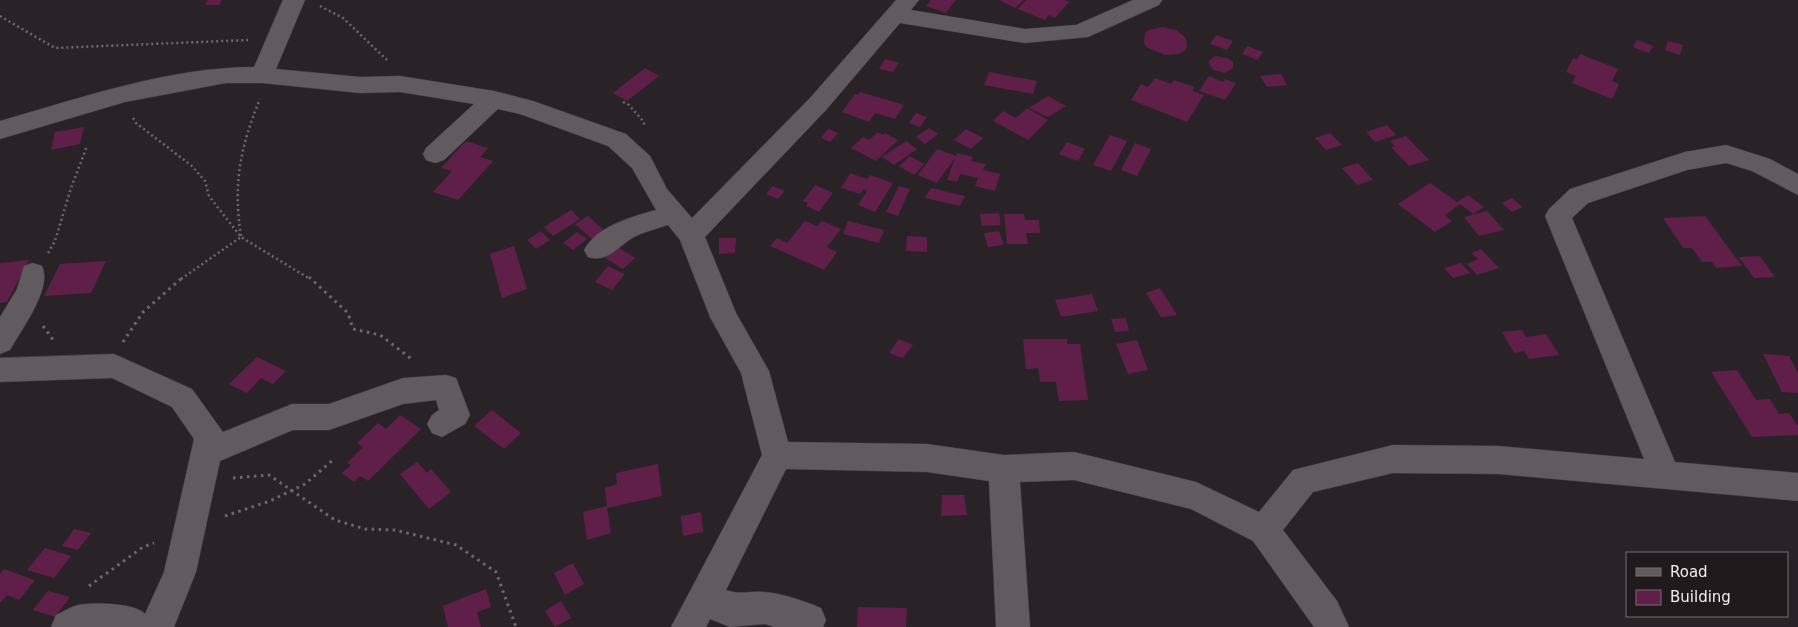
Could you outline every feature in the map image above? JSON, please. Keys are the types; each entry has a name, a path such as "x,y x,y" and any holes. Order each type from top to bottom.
{"street":[{"path":"691,236 818,104 902,8 1025,36 1080,32 1151,0"},
{"path":"270,76 276,40 304,2"},
{"path":"0,130 124,94 226,75 270,76 360,85 400,84 494,99 525,106 617,140 641,162 658,195 691,236 724,318 755,371 777,455 750,512 695,614"},
{"path":"435,154 494,99"},
{"path":"1666,476 1574,259 1558,216 1579,196 1685,160 1726,154 1761,165 1798,186"},
{"path":"597,250 628,228 673,214"},
{"path":"0,342 29,286"},
{"path":"0,370 114,366 182,398 210,436 180,572 157,627"},
{"path":"203,468 292,417 329,417 404,391 446,387 456,415 442,424"},
{"path":"777,455 927,458 1004,469 1074,466 1196,496 1264,530 1325,613 1332,627"},
{"path":"1264,530 1304,480 1393,459 1499,460 1798,488"},
{"path":"1004,469 1013,627"},
{"path":"695,614 722,605 730,610 765,608 809,620"},
{"path":"68,627 78,622 130,622 134,627"}],"path":[{"path":"304,2 344,18 386,58 400,84"},
{"path":"0,16 55,48 276,40"},
{"path":"241,237 236,195 245,140 250,120 270,76"},
{"path":"124,94 126,107 136,123 192,166 205,180 209,196 241,237 304,273 348,312 353,329 380,336 416,363 430,389"},
{"path":"61,368 53,338 29,286 55,240 71,188 87,146"},
{"path":"114,366 128,328 186,275 241,237"},
{"path":"85,590 143,548 189,533 227,515 293,490 305,484 334,459"},
{"path":"203,468 269,475 335,520 365,529 395,530 456,545 496,572 510,606 516,627"}],"building":[{"path":"208,0 222,0 219,5 205,5"},
{"path":"931,0 956,0 946,13 926,6"},
{"path":"999,0 1024,0 1015,8"},
{"path":"1026,0 1065,0 1069,2 1055,18 1049,15 1045,20 1018,9"},
{"path":"1162,27 1176,30 1186,38 1187,47 1184,51 1178,54 1165,55 1146,47 1144,42 1145,33"},
{"path":"1216,35 1233,41 1227,50 1210,44"},
{"path":"1637,40 1653,46 1649,53 1633,47"},
{"path":"1668,41 1683,45 1680,55 1665,50"},
{"path":"1247,46 1263,52 1258,60 1242,54"},
{"path":"1580,54 1618,69 1612,81 1619,84 1612,99 1572,83 1576,76 1566,72 1573,58 1577,60"},
{"path":"1215,56 1227,58 1233,62 1233,68 1225,73 1213,70 1208,62"},
{"path":"885,59 899,63 893,72 879,69"},
{"path":"645,68 659,76 627,101 613,93"},
{"path":"989,72 1037,81 1033,94 984,85"},
{"path":"1281,74 1287,85 1267,87 1260,76"},
{"path":"1209,76 1223,82 1225,79 1236,83 1225,100 1199,91"},
{"path":"1155,78 1171,84 1174,80 1194,87 1192,91 1204,95 1187,122 1131,100 1141,84 1148,87"},
{"path":"860,92 904,105 895,119 875,113 869,122 842,112 855,94 858,95"},
{"path":"1048,96 1066,106 1048,117 1029,108"},
{"path":"1027,108 1048,120 1028,140 993,121 1003,111 1016,118"},
{"path":"916,113 927,117 920,127 909,123"},
{"path":"1387,125 1396,135 1375,142 1366,132"},
{"path":"84,127 80,144 51,150 55,132"},
{"path":"929,128 938,134 925,144 916,137"},
{"path":"828,129 838,133 830,142 821,138"},
{"path":"966,129 983,138 971,149 954,140"},
{"path":"878,132 883,135 885,133 898,140 876,161 851,148 863,137 869,140"},
{"path":"1330,133 1342,145 1326,150 1315,138"},
{"path":"1110,135 1127,141 1111,171 1093,165"},
{"path":"1406,136 1429,160 1409,166 1391,147 1395,146 1390,141"},
{"path":"466,141 488,148 480,157 493,161 458,200 433,192 452,171 441,168"},
{"path":"906,141 917,149 894,165 882,157"},
{"path":"1067,142 1085,149 1078,161 1059,154"},
{"path":"1135,143 1151,149 1137,176 1121,170"},
{"path":"937,149 956,156 957,153 973,157 971,161 986,164 983,170 1000,174 995,191 975,186 978,178 960,174 957,182 947,180 955,158 937,183 918,175"},
{"path":"910,156 924,164 914,175 899,166"},
{"path":"1358,163 1373,180 1357,185 1342,168"},
{"path":"850,173 867,179 870,175 893,183 875,212 858,205 867,191 864,189 860,194 841,188"},
{"path":"1430,183 1457,202 1468,195 1484,207 1473,214 1460,204 1445,215 1452,221 1435,232 1398,204"},
{"path":"815,185 833,193 819,212 806,206 808,203 803,201"},
{"path":"773,186 785,191 778,199 766,194"},
{"path":"899,186 910,189 898,216 886,212"},
{"path":"931,188 965,196 960,206 925,198"},
{"path":"1512,198 1522,207 1512,212 1502,203"},
{"path":"571,210 580,219 553,236 544,227"},
{"path":"1487,211 1504,230 1479,236 1464,217"},
{"path":"999,213 1001,225 982,226 980,214"},
{"path":"1004,214 1024,214 1025,220 1039,220 1040,233 1026,233 1028,244 1007,244"},
{"path":"588,216 604,230 592,239 575,224"},
{"path":"1705,216 1742,266 1716,268 1712,262 1702,262 1692,248 1683,248 1663,218"},
{"path":"805,221 817,226 822,221 841,229 827,247 837,252 824,270 770,246 777,238 787,243"},
{"path":"848,221 884,230 879,243 843,234"},
{"path":"541,231 550,240 536,249 527,240"},
{"path":"999,231 1004,245 988,247 984,233"},
{"path":"577,232 587,239 573,250 563,243"},
{"path":"907,236 927,237 927,252 906,251"},
{"path":"719,238 736,238 735,253 719,254"},
{"path":"514,246 527,289 502,298 490,254"},
{"path":"618,247 635,258 623,269 605,258"},
{"path":"1481,249 1499,268 1477,275 1467,264 1478,259 1471,253"},
{"path":"1760,256 1775,277 1754,278 1739,257"},
{"path":"29,260 7,302 0,303 0,263"},
{"path":"106,261 91,293 44,296 60,264"},
{"path":"1461,263 1470,273 1453,278 1444,268"},
{"path":"608,266 625,274 612,290 595,282"},
{"path":"1160,288 1177,315 1161,317 1146,293"},
{"path":"1092,294 1098,311 1061,317 1055,300"},
{"path":"1126,318 1129,331 1115,332 1111,319"},
{"path":"1522,330 1526,337 1546,334 1559,355 1529,359 1524,351 1514,353 1502,332"},
{"path":"899,339 913,345 903,358 889,353"},
{"path":"1023,339 1067,339 1067,344 1080,344 1088,400 1059,401 1056,382 1040,382 1038,368 1026,369"},
{"path":"1137,340 1148,370 1128,374 1116,344"},
{"path":"1763,354 1789,356 1798,373 1798,393 1782,392"},
{"path":"257,357 286,371 273,384 261,378 247,393 229,384"},
{"path":"1737,370 1756,400 1770,399 1779,414 1789,413 1798,426 1798,435 1752,437 1711,372"},
{"path":"492,410 521,433 504,449 474,426"},
{"path":"400,415 421,429 368,481 360,476 354,482 342,473 351,465 347,463 363,447 357,443 378,423 386,429"},
{"path":"417,462 427,473 431,469 451,492 429,509 400,474"},
{"path":"658,464 662,496 607,508 611,533 587,540 583,512 607,506 605,488 617,484 616,473"},
{"path":"942,495 964,495 967,515 941,516"},
{"path":"701,512 703,532 683,536 681,516"},
{"path":"74,529 91,533 78,550 62,546"},
{"path":"45,548 71,556 54,578 27,570"},
{"path":"573,563 584,584 565,595 554,573"},
{"path":"4,569 35,580 19,600 7,595 0,603 0,574"},
{"path":"486,589 491,607 477,612 481,627 448,627 443,606"},
{"path":"48,591 70,597 55,617 33,610"},
{"path":"561,601 571,618 555,627 545,611"},
{"path":"858,607 907,608 906,627 857,627"}]}
